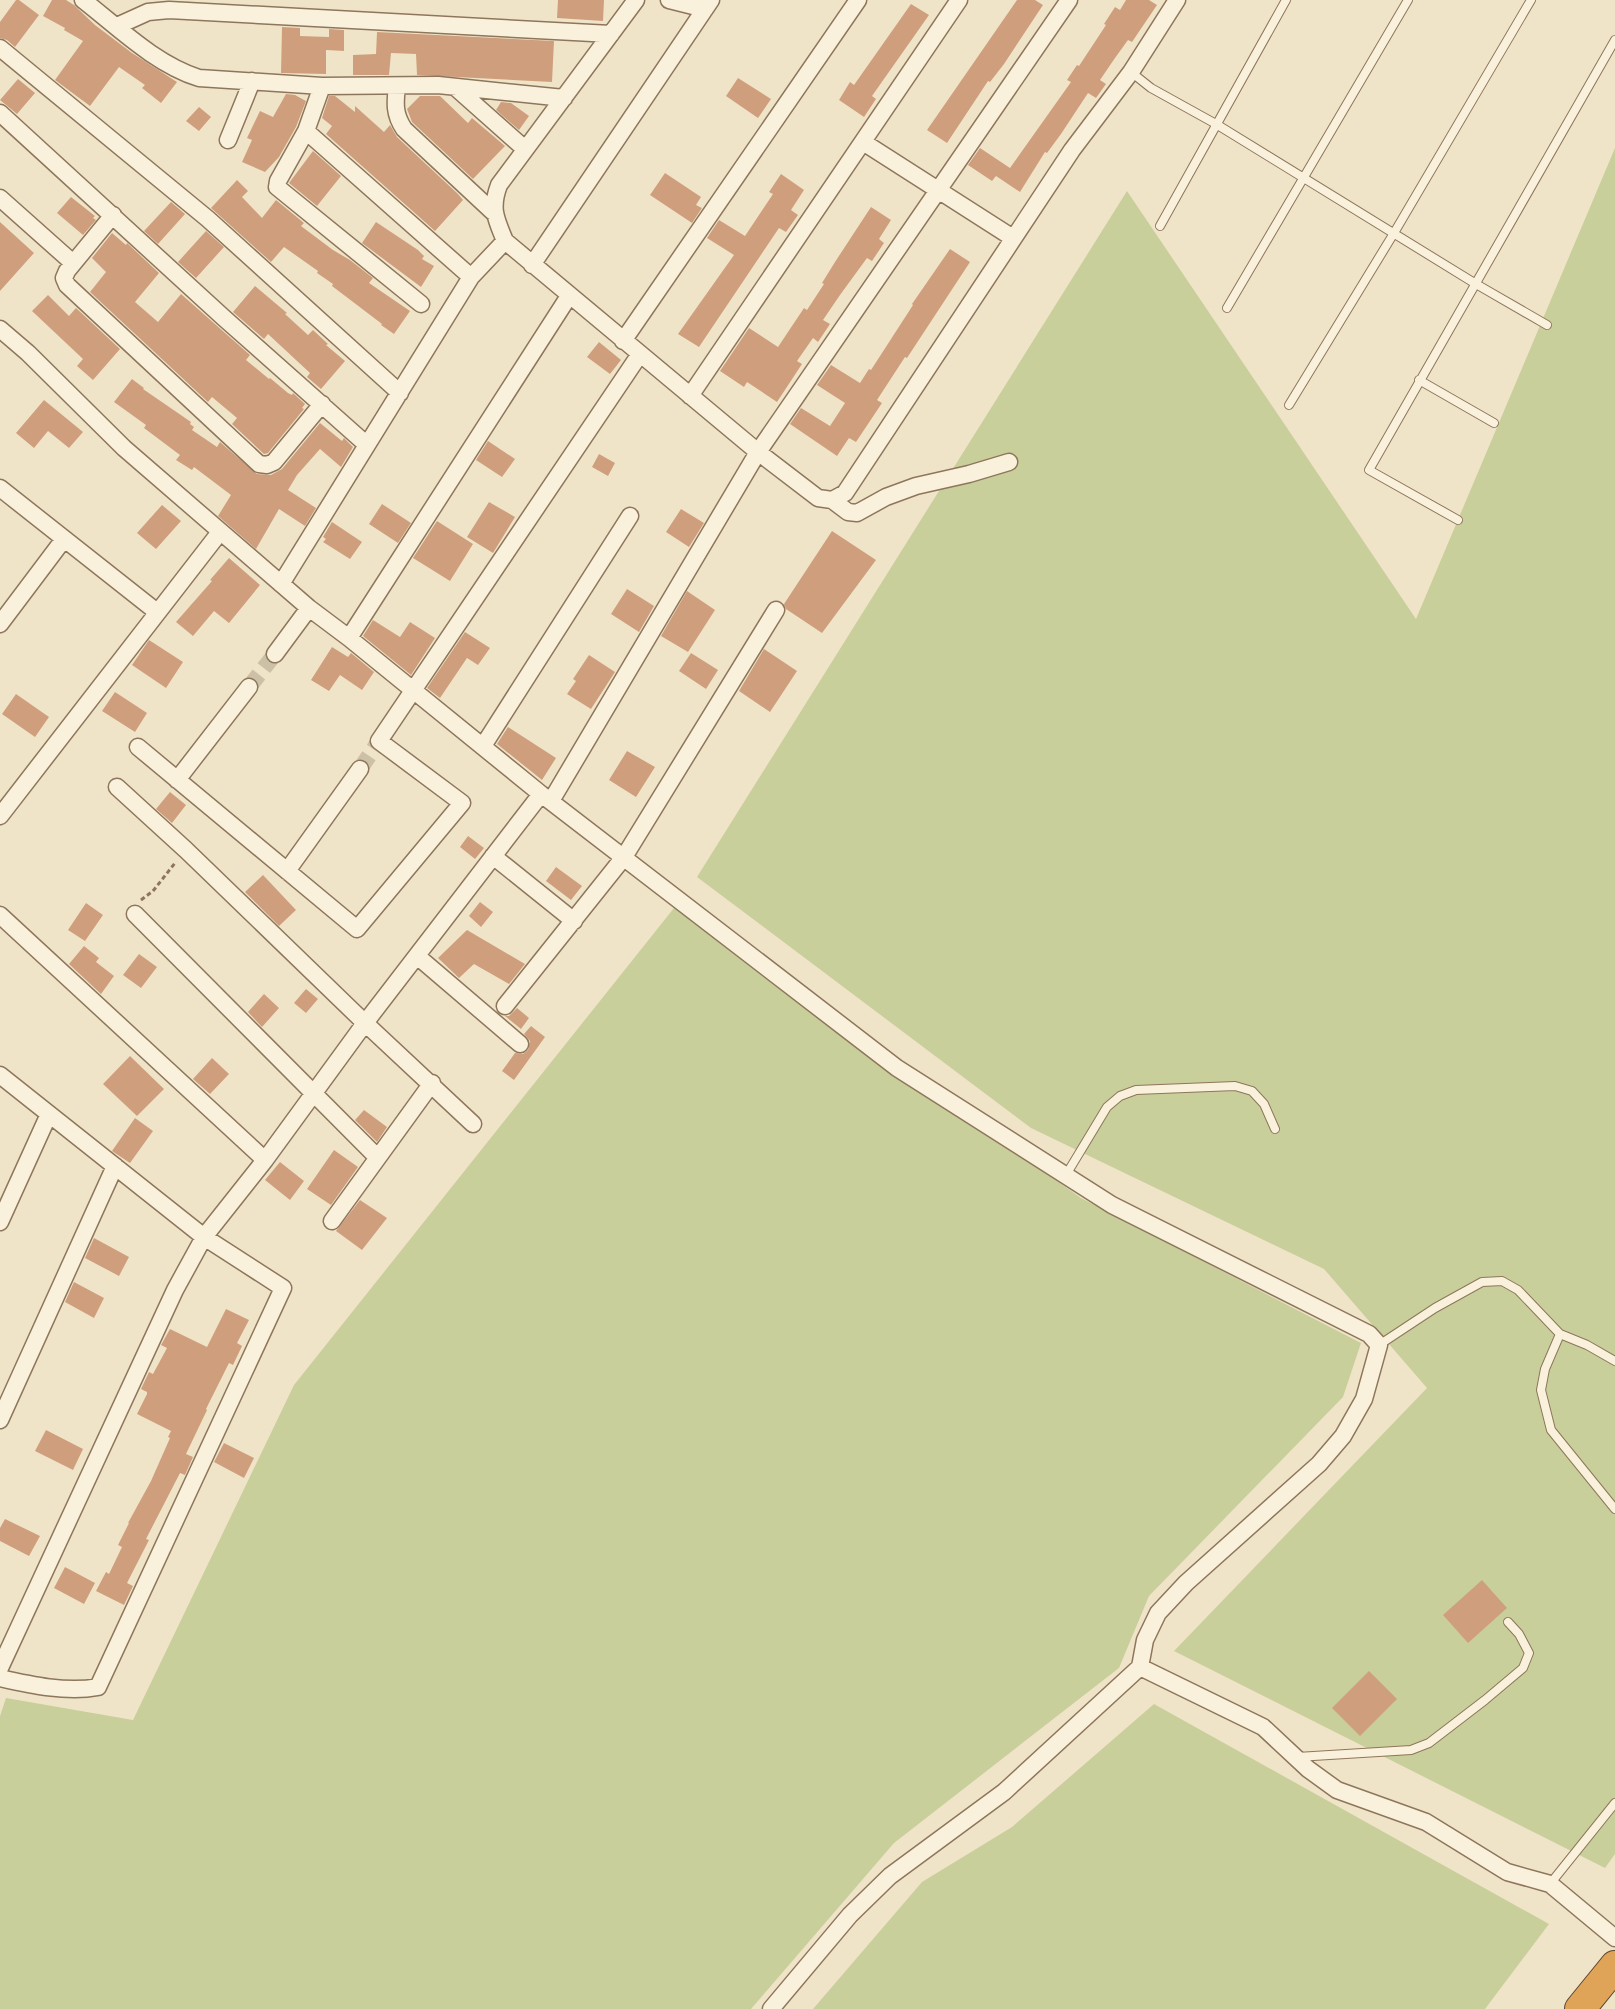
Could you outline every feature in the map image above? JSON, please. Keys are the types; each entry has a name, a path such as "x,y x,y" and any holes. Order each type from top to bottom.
{"highway":[{"path":"1580,2009 1615,1966"}],"street":[{"path":"83,0 161,60 180,72 199,78 321,86 428,85 564,98"},
{"path":"493,212 494,197 499,185 636,0"},
{"path":"532,265 708,5 669,0"},
{"path":"623,341 858,0"},
{"path":"690,396 959,0"},
{"path":"0,1668 175,1290 204,1237 265,1160 365,1023 493,856 546,798 758,452 1070,0"},
{"path":"832,500 845,493 1072,150 1131,72 1177,0"},
{"path":"117,27 148,12 169,10 610,34"},
{"path":"0,48 208,219 400,393"},
{"path":"228,141 252,81"},
{"path":"321,86 306,131 278,181 277,187 421,304"},
{"path":"397,86 395,107 397,119 404,129 493,212 505,241 758,452 818,498 832,500 848,512 857,513 886,497 916,486 1009,462"},
{"path":"455,87 525,150"},
{"path":"0,113 367,445"},
{"path":"306,131 471,277"},
{"path":"863,142 1013,238"},
{"path":"0,198 73,263"},
{"path":"113,215 66,271 64,278 67,285 259,464 267,465 274,462 322,404"},
{"path":"281,584 471,277 505,241"},
{"path":"349,638 569,296"},
{"path":"0,329 28,353 124,448 309,608 546,798 897,1068 1112,1205 1369,1334 1379,1345 1364,1399 1343,1436 1319,1464 1186,1583 1158,1612 1145,1640 1140,1667 1004,1792 890,1876 850,1915 771,2009"},
{"path":"138,747 357,929 462,803 379,741 640,354"},
{"path":"0,488 157,612"},
{"path":"483,746 630,516"},
{"path":"0,816 220,532"},
{"path":"0,624 64,539"},
{"path":"275,654 309,608"},
{"path":"504,1006 624,858 776,610"},
{"path":"177,780 249,687"},
{"path":"287,871 360,769"},
{"path":"117,787 473,1124"},
{"path":"493,856 573,921"},
{"path":"135,914 377,1157"},
{"path":"0,915 265,1160"},
{"path":"417,956 520,1044"},
{"path":"0,1075 204,1237 283,1288 98,1687 84,1690 32,1685 0,1678"},
{"path":"332,1221 432,1083"},
{"path":"0,1222 49,1114"},
{"path":"0,1420 115,1166"},
{"path":"1140,1667 1263,1727 1308,1769 1337,1790 1426,1822 1507,1872 1550,1884 1615,1938"}],"lane":[{"path":"1160,226 1286,0"},
{"path":"1227,308 1408,0"},
{"path":"1289,405 1394,233 1531,0"},
{"path":"1458,520 1369,470 1615,40"},
{"path":"1131,72 1150,88 1216,124 1476,284 1547,325"},
{"path":"1419,380 1494,423"},
{"path":"1066,1175 1107,1107 1120,1096 1136,1090 1235,1086 1252,1091 1263,1104 1275,1129"},
{"path":"1379,1345 1435,1308 1482,1282 1502,1281 1518,1290 1560,1334 1615,1360"},
{"path":"1560,1334 1545,1369 1541,1390 1551,1430 1615,1509"},
{"path":"1295,1757 1411,1750 1429,1743 1523,1668 1529,1653 1519,1634 1508,1622"},
{"path":"1550,1884 1615,1803"}],"path":[{"path":"135,914 139,901 153,891 186,850"}],"green space":[{"path":"1615,148 1615,1854 1605,1868 1174,1651 1427,1388 1324,1269 1031,1128 697,877 1127,191 1416,619"},
{"path":"674,908 1081,1198 1361,1343 1343,1397 1149,1596 1119,1668 894,1843 751,2009 0,2009 0,1716 6,1698 133,1720 294,1385"},
{"path":"1154,1704 1549,1924 1485,2009 813,2009 922,1882 1012,1827"}],"building":[{"path":"16,0 39,15 15,47 7,40 0,38 0,22"},
{"path":"52,0 66,0 74,5 95,25 132,53 177,82 161,103 142,88 145,85 119,67 90,106 55,80 83,41 43,16"},
{"path":"558,0 604,0 603,21 557,18"},
{"path":"1017,0 1035,0 1043,5 947,143 927,130"},
{"path":"1126,0 1149,0 1157,5 1132,42 1128,40 1100,80 1106,84 1096,98 1088,93 1061,134 1047,153 1045,152 1020,192 996,176 992,181 968,165 980,148 1010,168 1071,82 1067,80 1106,25 1104,24 1115,7 1120,10"},
{"path":"911,4 929,15 872,96 876,99 864,117 839,100 850,82 854,85"},
{"path":"282,27 300,28 300,36 329,37 329,29 344,30 344,51 326,50 326,74 281,73"},
{"path":"377,32 554,41 552,82 417,75 416,54 391,53 389,75 353,75 353,55 376,54"},
{"path":"738,78 771,99 758,118 726,96"},
{"path":"18,79 35,93 17,114 0,100"},
{"path":"286,94 295,95 306,101 296,127 279,157 265,172 242,162 252,140 247,138 260,111 273,117"},
{"path":"329,96 335,96 355,112 355,106 384,132 390,125 397,137 463,200 435,231 326,134 332,126 322,118"},
{"path":"420,96 440,96 468,123 472,118 505,146 473,179 412,122 407,109"},
{"path":"501,102 511,103 529,116 519,130 496,110"},
{"path":"199,107 211,117 199,131 186,121"},
{"path":"313,151 341,176 317,206 289,183"},
{"path":"665,173 701,197 696,205 702,208 692,223 650,195"},
{"path":"781,174 804,190 791,210 798,215 786,232 779,228 699,347 678,334 734,255 707,238 719,220 745,236 773,194 769,192"},
{"path":"237,180 248,191 242,197 262,218 276,200 304,223 301,226 373,278 369,283 410,311 394,334 332,286 333,284 317,273 318,271 284,247 271,262 211,208"},
{"path":"71,197 95,216 93,218 96,220 83,235 57,213"},
{"path":"171,202 185,214 158,244 144,231"},
{"path":"871,207 891,220 879,239 884,243 872,261 867,258 823,320 830,324 818,342 813,338 797,361 802,364 777,402 747,382 744,387 720,371 749,328 778,347 804,308 807,310"},
{"path":"0,222 34,253 0,291"},
{"path":"376,222 418,250 424,256 422,259 434,266 421,287 362,243"},
{"path":"206,231 224,247 196,278 178,262"},
{"path":"112,233 126,245 127,243 159,273 135,302 158,322 181,294 250,355 246,360 305,404 302,408 304,409 268,453 264,454 232,424 237,418 212,397 208,402 90,292 106,272 92,258"},
{"path":"950,249 970,262 877,400 882,403 856,442 849,438 837,456 790,424 801,408 830,426 845,403 817,385 831,365 860,383 869,369 871,370"},
{"path":"255,286 287,313 285,314 308,335 313,330 345,361 321,389 307,377 310,373 268,334 264,339 233,312"},
{"path":"48,295 69,316 76,308 120,349 93,380 77,366 83,359 32,311"},
{"path":"599,342 621,360 610,374 587,357"},
{"path":"132,379 191,422 190,424 194,427 192,430 217,447 220,442 257,474 271,475 282,469 320,423 342,441 344,438 353,447 341,467 320,449 297,475 288,490 316,508 305,526 279,509 256,549 218,516 231,495 194,467 192,470 176,460 180,455 144,428 146,425 114,402"},
{"path":"44,400 83,432 69,448 48,431 34,448 16,433"},
{"path":"488,441 515,459 502,477 476,460"},
{"path":"599,454 615,463 608,476 592,467"},
{"path":"489,502 515,517 493,553 467,537"},
{"path":"382,504 411,523 398,543 369,524"},
{"path":"162,505 181,521 156,549 137,533"},
{"path":"681,509 704,523 689,547 666,532"},
{"path":"437,521 473,544 450,581 413,558"},
{"path":"332,522 362,542 350,559 323,542 326,539 323,537"},
{"path":"832,531 876,560 822,633 786,609 784,604"},
{"path":"229,558 260,585 229,623 214,611 193,636 176,622"},
{"path":"627,589 654,606 639,632 611,614"},
{"path":"687,591 715,610 688,652 661,636"},
{"path":"373,620 400,637 410,622 435,638 411,675 363,636"},
{"path":"465,632 490,648 478,665 467,658 440,698 427,688"},
{"path":"149,640 183,662 166,688 132,665"},
{"path":"332,647 348,657 351,653 374,672 362,690 340,675 329,691 311,680"},
{"path":"764,649 797,671 770,712 739,691"},
{"path":"691,653 718,670 706,689 679,671"},
{"path":"589,655 615,672 591,709 567,694 576,681 573,679"},
{"path":"115,692 147,713 135,732 102,711"},
{"path":"16,694 49,717 35,737 2,714"},
{"path":"508,727 556,758 542,780 497,744"},
{"path":"627,751 655,767 636,797 609,780"},
{"path":"170,792 186,805 172,823 156,809"},
{"path":"468,836 484,848 475,859 460,847"},
{"path":"556,867 582,886 571,900 546,881"},
{"path":"263,875 296,910 279,926 245,892"},
{"path":"480,902 493,912 481,927 469,916"},
{"path":"86,903 103,915 85,941 68,930"},
{"path":"467,930 525,964 509,984 474,964 459,978 438,958"},
{"path":"84,946 99,958 96,962 114,976 101,994 69,964"},
{"path":"139,954 157,967 141,988 123,975"},
{"path":"306,989 318,999 306,1013 294,1003"},
{"path":"264,994 279,1008 262,1027 248,1012"},
{"path":"517,1008 529,1018 521,1029 505,1016 509,1016"},
{"path":"531,1026 545,1037 514,1080 502,1071 515,1053 523,1054 528,1050 530,1041 524,1034"},
{"path":"130,1056 164,1089 137,1116 103,1084"},
{"path":"212,1058 229,1074 210,1094 193,1079"},
{"path":"364,1110 387,1127 377,1142 355,1120"},
{"path":"135,1118 153,1131 130,1163 112,1151"},
{"path":"334,1150 358,1167 331,1205 307,1189"},
{"path":"280,1162 304,1181 290,1200 265,1180"},
{"path":"360,1200 387,1218 362,1250 336,1231"},
{"path":"94,1238 129,1257 119,1276 85,1258"},
{"path":"74,1282 104,1298 94,1318 65,1302"},
{"path":"226,1309 249,1320 237,1343 242,1346 233,1365 229,1363 186,1454 193,1457 185,1475 180,1473 146,1539 149,1540 127,1583 133,1586 124,1605 96,1591 106,1572 109,1574 122,1547 118,1545 151,1481 171,1431 137,1414 147,1394 141,1389 149,1372 153,1374 167,1348 161,1345 170,1329 207,1347"},
{"path":"46,1430 83,1449 73,1470 35,1451"},
{"path":"224,1443 254,1458 244,1478 214,1462"},
{"path":"5,1519 40,1536 29,1556 0,1541 0,1528"},
{"path":"65,1567 95,1583 84,1604 54,1588"},
{"path":"1482,1580 1507,1608 1468,1643 1443,1615"},
{"path":"1369,1671 1397,1699 1360,1736 1332,1708"}],"tunnel":[{"path":"249,687 275,654"},
{"path":"360,769 379,741"}]}
